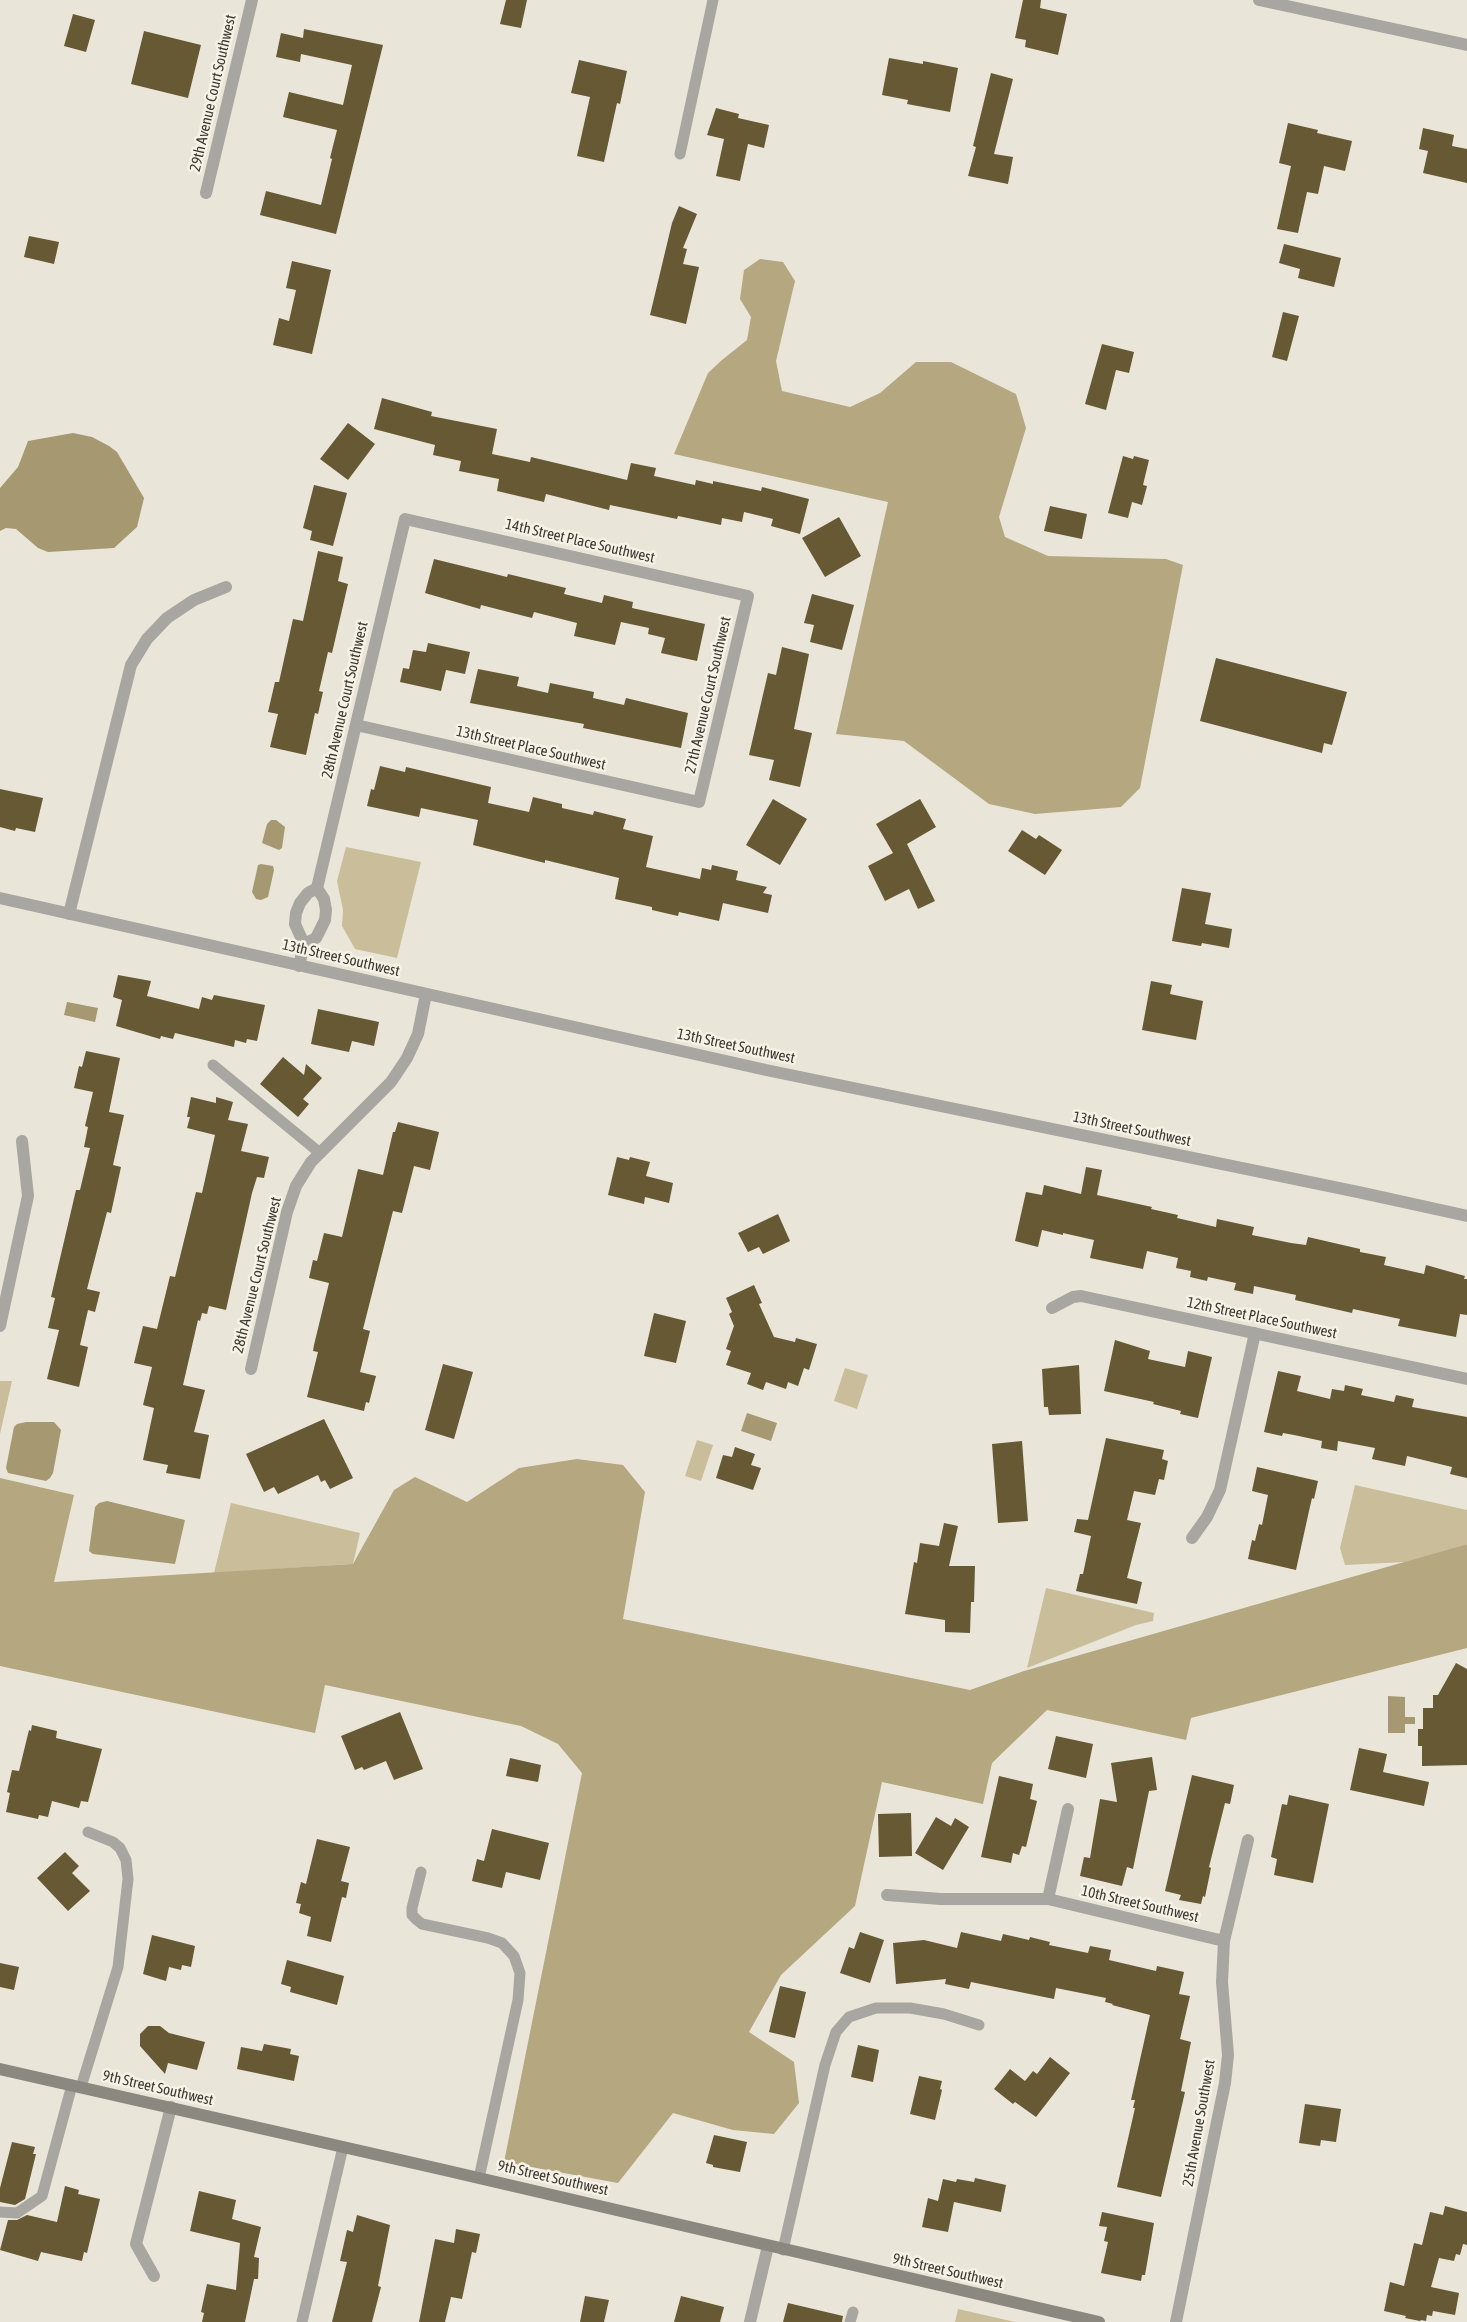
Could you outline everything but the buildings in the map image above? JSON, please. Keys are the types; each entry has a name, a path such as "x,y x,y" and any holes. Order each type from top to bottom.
{"main road":[{"name":"9th Street Southwest","path":"0,2069 343,2146 1099,2322"}],"street":[{"name":"29th Avenue Court Southwest","path":"206,193 252,0"},
{"path":"1259,0 1467,45"},
{"name":"14th Street Place Southwest","path":"405,519 748,596"},
{"name":"28th Avenue Court Southwest","path":"304,944 316,938 325,920 325,904 318,888 405,519"},
{"path":"69,914 125,682 131,665 147,639 167,618 194,600 226,587"},
{"name":"27th Avenue Court Southwest","path":"699,802 748,596"},
{"name":"13th Street Place Southwest","path":"356,725 699,802"},
{"path":"299,966 304,944 295,924 296,913 300,903 308,894 318,888"},
{"name":"13th Street Southwest","path":"0,898 766,1070 1467,1216"},
{"name":"28th Avenue Court Southwest","path":"251,1369 287,1212 296,1186 311,1162 391,1082 407,1058 418,1034 426,994"},
{"path":"0,1326 28,1196 22,1141"},
{"name":"12th Street Place Southwest","path":"1052,1308 1074,1296 1081,1296 1467,1380"},
{"path":"1192,1538 1207,1517 1220,1490 1255,1333"},
{"path":"1048,1899 1068,1809"},
{"name":"25th Avenue Southwest","path":"1176,2322 1225,2083 1228,2055 1222,1982 1224,1941 1248,1840"},
{"name":"10th Street Southwest","path":"887,1895 941,1899 1048,1899 1224,1941"},
{"path":"154,2276 136,2244 171,2107"},
{"path":"750,2322 768,2246"}],"lane":[{"path":"680,154 713,0"},
{"path":"213,1065 320,1153"},
{"path":"0,2212 17,2213 42,2196 76,2086 118,1967 128,1879 126,1860 120,1848 114,1842 88,1832"},
{"path":"421,1872 412,1915 422,1924 488,1938 502,1943 514,1956 520,1973 518,2000 479,2178"},
{"path":"784,2250 825,2065 836,2032 849,2017 876,2008 910,2008 944,2014 979,2025"},
{"path":"302,2322 343,2146"}],"shaded area":[{"path":"760,259 783,262 795,281 776,361 782,391 850,407 880,393 916,362 951,362 1016,394 1026,428 999,517 1005,537 1048,556 1166,559 1183,565 1140,788 1121,807 1035,814 989,804 904,741 836,734 888,502 674,454 708,373 747,340 751,317 740,299 744,270"},
{"path":"73,433 92,437 117,452 144,498 137,527 114,548 48,552 38,548 16,529 6,528 0,531 0,488 18,467 28,441"},
{"path":"271,820 276,820 285,827 282,848 279,850 262,843 267,824"},
{"path":"346,847 421,862 397,958 355,949 342,926 343,910 337,881"},
{"path":"258,865 273,866 274,870 268,897 261,900 256,899 252,892"},
{"path":"67,1002 98,1008 95,1022 64,1015"},
{"path":"845,1368 868,1375 857,1409 834,1401"},
{"path":"0,1381 12,1381 0,1434"},
{"path":"747,1413 777,1423 771,1441 741,1431"},
{"path":"26,1422 54,1422 61,1430 53,1473 46,1481 8,1473 6,1468 14,1427 17,1424"},
{"path":"697,1440 713,1445 701,1481 685,1476"},
{"path":"577,1459 623,1465 645,1492 623,1619 970,1690 1024,1671 1467,1544 1467,1648 1191,1718 1186,1740 1047,1710 992,1763 983,1804 882,1782 855,1906 781,1975 749,2032 794,2062 799,2103 774,2134 733,2130 673,2113 618,2183 504,2162 582,1773 558,1744 521,1726 325,1685 315,1733 0,1666 0,1478 74,1495 54,1582 353,1564 394,1490 415,1477 467,1502 519,1468"},
{"path":"1355,1485 1467,1510 1467,1544 1405,1562 1345,1565 1340,1548"},
{"path":"107,1501 185,1520 175,1564 93,1554 89,1551 95,1507 99,1503"},
{"path":"231,1503 360,1533 353,1564 214,1573"},
{"path":"1046,1588 1154,1613 1153,1621 1136,1625 1027,1668"},
{"path":"1388,1696 1405,1697 1405,1717 1415,1717 1415,1724 1405,1724 1405,1733 1388,1733"},
{"path":"958,2309 1015,2322 955,2322"}]}
